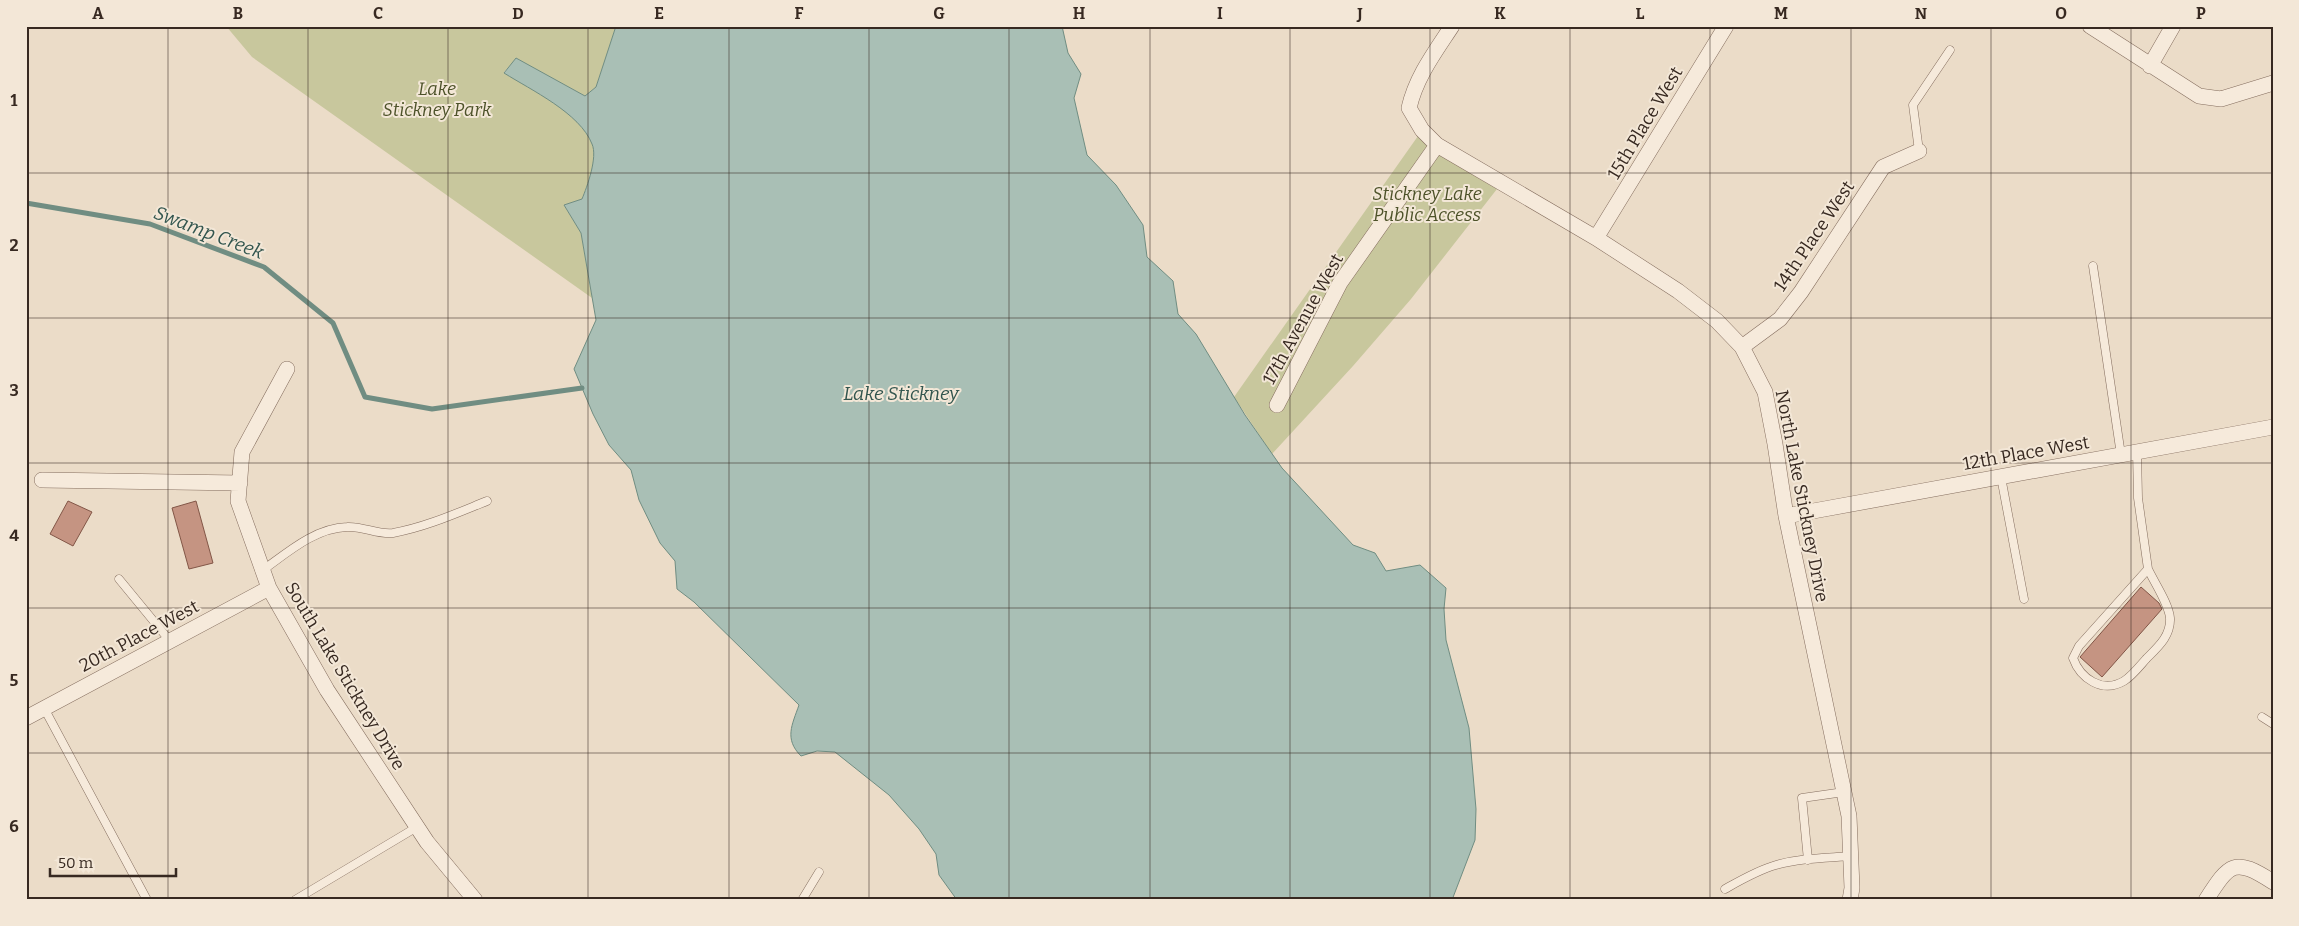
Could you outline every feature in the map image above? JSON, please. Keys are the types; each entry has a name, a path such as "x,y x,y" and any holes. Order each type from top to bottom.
{"street":[{"path":"1437,145 1422,130 1409,108 1412,92 1426,66 1452,26"},
{"name":"15th Place West","path":"1596,238 1726,26"},
{"path":"2090,26 2199,96 2220,99 2273,83"},
{"path":"2150,66 2173,26"},
{"name":"North Lake Stickney Drive","path":"1437,145 1596,238 1678,291 1717,321 1742,347 1764,392 1775,444 1786,516 1849,816 1851,856 1850,900"},
{"name":"17th Avenue West","path":"1277,405 1340,283 1437,145"},
{"name":"14th Place West","path":"1742,347 1780,319 1883,167 1918,151"},
{"name":"South Lake Stickney Drive","path":"287,369 242,452 238,501 269,588 327,690 427,842 475,900"},
{"name":"12th Place West","path":"1786,516 2273,427"},
{"path":"42,480 240,484"},
{"name":"20th Place West","path":"26,718 269,588"},
{"path":"2206,900 2229,870 2240,866 2250,867 2273,882"}],"lane":[{"path":"1918,151 1913,105 1950,50"},
{"path":"2093,266 2121,455"},
{"path":"2137,452 2138,498 2148,569 2167,607 2170,618 2168,634 2123,682 2110,685 2088,681 2081,674 2073,658 2078,646 2148,569"},
{"path":"2001,477 2024,599"},
{"path":"263,570 298,546 329,530 348,527 391,533 431,523 487,501"},
{"path":"119,578 170,641"},
{"path":"44,708 147,900"},
{"path":"2262,717 2273,724"},
{"path":"1808,860 1802,798 1844,792"},
{"path":"295,900 417,827"},
{"path":"1725,888 1748,876 1775,866 1808,860 1851,856"},
{"path":"802,900 819,872"}],"green space":[{"name":"Lake Stickney Park","path":"226,26 616,26 596,87 585,96 516,59 504,72 567,112 587,133 593,144 593,164 582,200 564,205 581,233 592,298 252,57"},
{"name":"Stickney Lake Public Access","path":"1418,136 1433,151 1497,189 1411,299 1353,366 1272,454 1234,397"}],"water":[{"name":"Lake Stickney","path":"616,26 1062,26 1068,53 1081,74 1074,98 1087,155 1116,185 1143,225 1147,257 1173,281 1178,314 1196,334 1245,415 1282,468 1353,545 1375,553 1386,571 1420,565 1446,588 1444,609 1446,640 1469,728 1476,809 1475,840 1452,900 957,900 939,875 936,854 919,829 889,795 835,752 817,751 801,756 791,738 792,725 799,705 694,602 677,589 675,561 660,543 639,500 631,470 609,445 593,414 574,369 596,320 581,233 564,205 582,199 587,187 594,156 592,144 586,133 566,112 504,73 516,58 585,96 596,87"}],"building":[{"path":"68,501 92,512 73,546 50,534"},
{"path":"196,501 213,563 189,569 172,508"},
{"path":"2141,587 2159,603 2162,609 2102,677 2080,657"}],"waterway":[{"name":"Swamp Creek","path":"26,203 150,224 264,267 333,323 365,397 432,409 582,388"}]}
